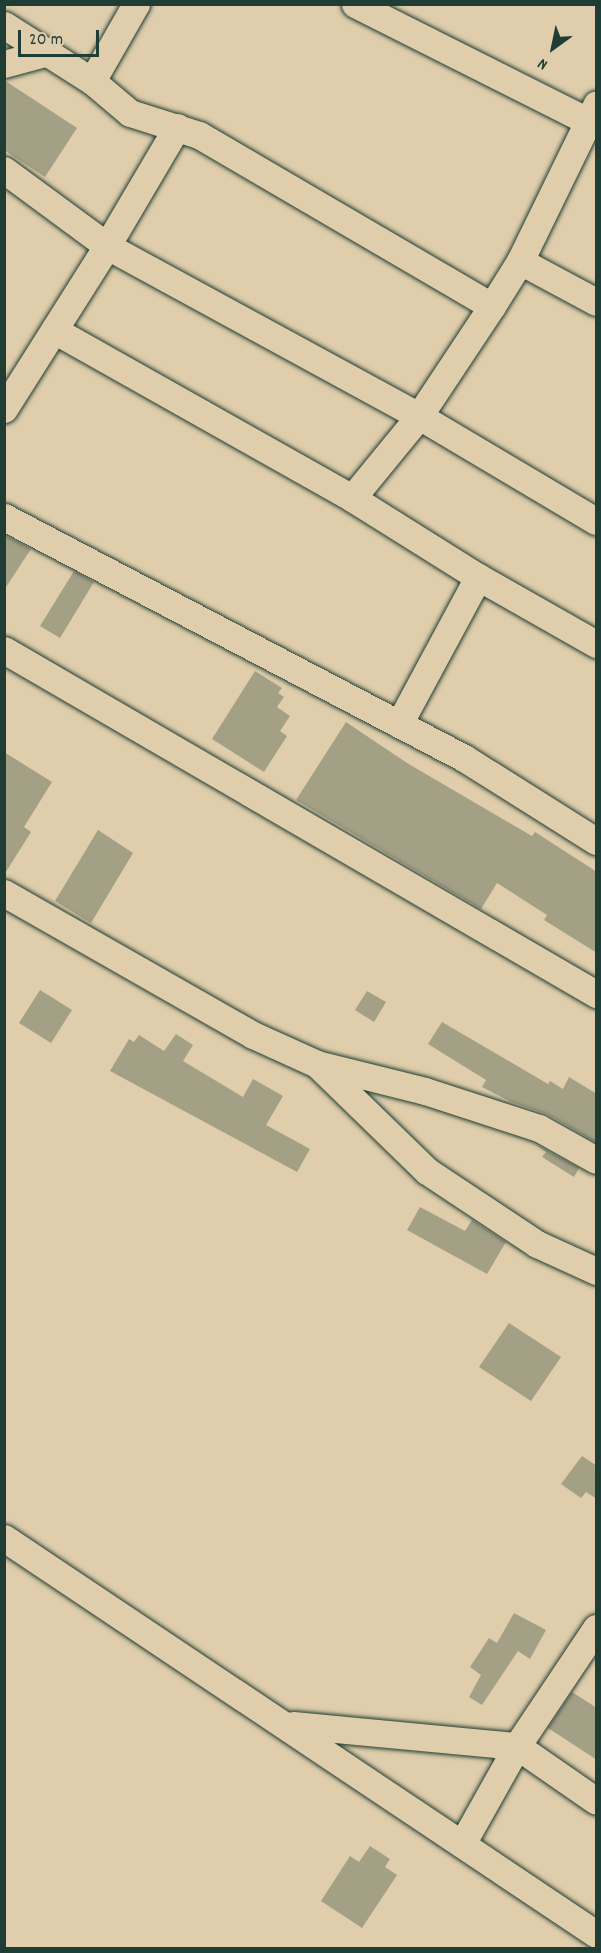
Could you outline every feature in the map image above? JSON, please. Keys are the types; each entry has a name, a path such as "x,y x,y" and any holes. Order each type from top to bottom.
{"street":[{"path":"92,81 136,4"},
{"path":"352,498 419,416 492,306 520,261 594,117 356,4"},
{"path":"4,25 92,81 130,113 199,135 492,306"},
{"path":"4,64 48,52"},
{"path":"7,397 54,330 107,246 177,127"},
{"path":"4,170 107,246 419,416 597,521"},
{"path":"520,261 597,302"},
{"path":"54,330 352,498 478,577 597,644"},
{"path":"4,517 464,758 597,841"},
{"path":"399,724 478,577"},
{"path":"4,650 597,994"},
{"path":"4,892 253,1035 317,1064 484,1108 539,1128 597,1160"},
{"path":"317,1064 384,1132 445,1184 537,1244 597,1271"},
{"path":"4,1538 288,1725 597,1934"},
{"path":"462,1844 517,1746 597,1628"},
{"path":"288,1725 517,1746 597,1801"}],"building":[{"path":"4,80 77,128 45,177 4,150"},
{"path":"4,535 31,549 4,590"},
{"path":"74,571 94,582 60,638 40,626"},
{"path":"255,671 282,688 278,693 284,697 277,707 290,716 280,731 287,736 264,772 212,739"},
{"path":"346,722 407,763 532,836 535,832 597,872 597,953 544,920 547,915 497,883 481,909 296,800"},
{"path":"4,752 52,782 24,827 31,832 4,875"},
{"path":"98,830 133,853 91,923 55,901"},
{"path":"40,990 72,1010 51,1043 19,1023"},
{"path":"367,991 386,1002 374,1022 355,1010"},
{"path":"442,1022 548,1084 550,1081 563,1089 569,1077 597,1094 595,1142 547,1114 511,1102 482,1087 486,1080 428,1044"},
{"path":"176,1034 193,1045 183,1061 243,1097 253,1079 283,1096 266,1125 310,1149 297,1172 110,1071 129,1039 134,1042 139,1035 164,1051"},
{"path":"535,1144 579,1168 574,1177 542,1157 546,1152"},
{"path":"420,1207 465,1231 472,1220 506,1242 487,1274 407,1230"},
{"path":"509,1323 561,1357 531,1401 479,1367"},
{"path":"582,1456 597,1466 597,1499 586,1492 581,1498 561,1484"},
{"path":"514,1613 546,1630 530,1659 518,1651 482,1705 469,1697 481,1675 470,1667 489,1638 497,1643"},
{"path":"572,1692 597,1708 597,1760 548,1728"},
{"path":"370,1846 390,1859 385,1867 397,1875 362,1928 321,1901 350,1856 359,1862"}]}
